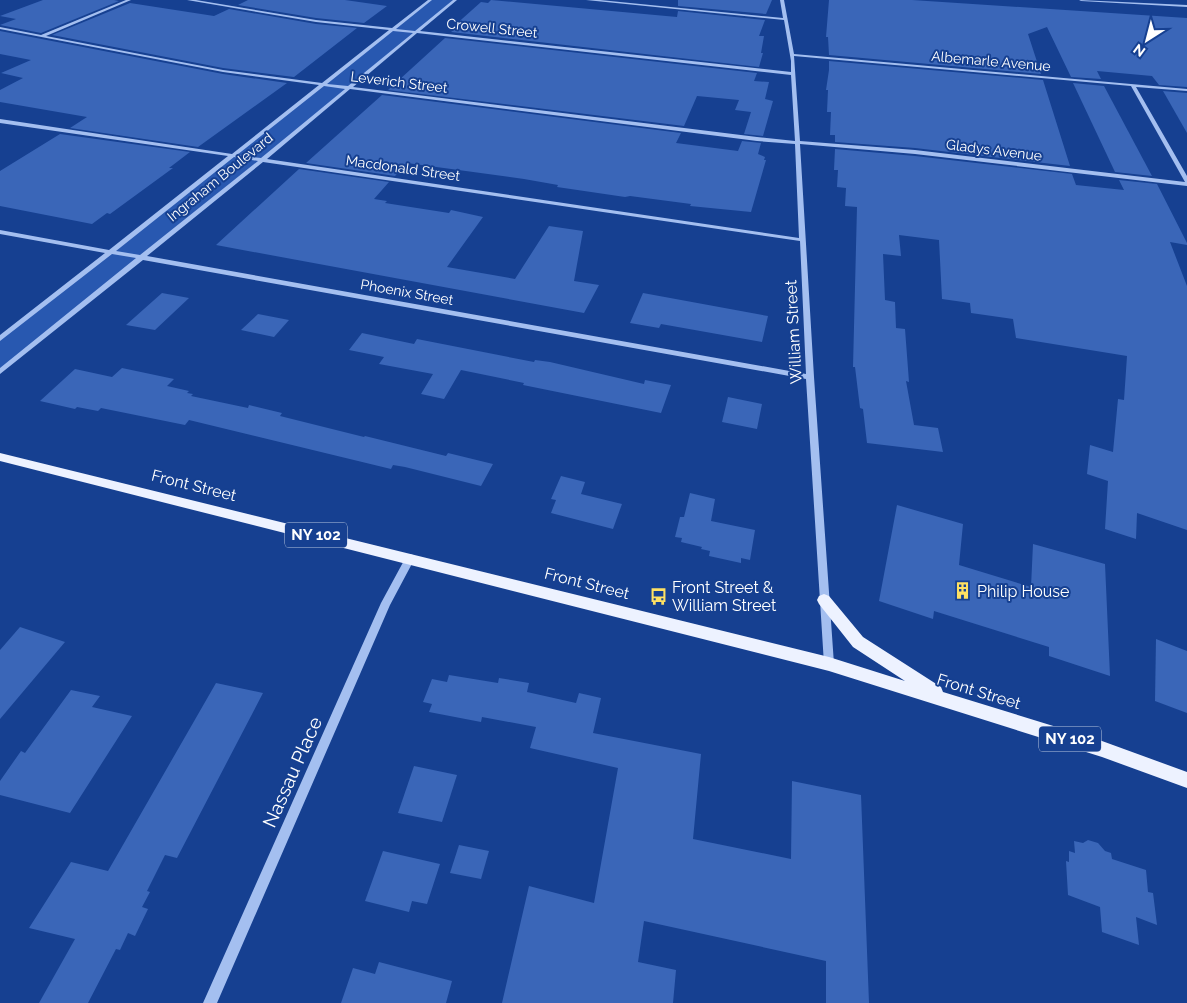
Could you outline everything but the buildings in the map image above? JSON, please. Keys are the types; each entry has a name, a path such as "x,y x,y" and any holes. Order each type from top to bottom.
{"main road":[{"name":"Front Street","path":"0,457 829,664 1102,749 1187,780"},
{"path":"824,600 858,642 951,702"}],"street":[{"path":"42,36 129,0"},
{"name":"Crowell Street","path":"189,0 316,21 794,74"},
{"name":"Ingraham Boulevard","path":"0,340 430,0"},
{"name":"Ingraham Boulevard","path":"0,372 262,160 455,0"},
{"path":"589,0 786,19"},
{"name":"William Street","path":"782,0 793,55 810,377 829,664"},
{"path":"1081,0 1187,6"},
{"name":"Leverich Street","path":"0,28 223,70 757,139 798,142"},
{"name":"Albemarle Avenue","path":"793,55 1187,90"},
{"path":"1134,85 1187,182"},
{"name":"Macdonald Street","path":"0,121 803,240"},
{"name":"Gladys Avenue","path":"798,142 915,152 1187,182"},
{"name":"Phoenix Street","path":"0,232 810,377"},
{"name":"Nassau Place","path":"210,1003 386,603 410,558"}],"shaded area":[{"path":"430,0 455,0 262,160 0,372 0,339"}],"place":[{"name":"Philip House","path":"963,591"},
{"name":"Front Street & William Street","path":"658,596"}]}
